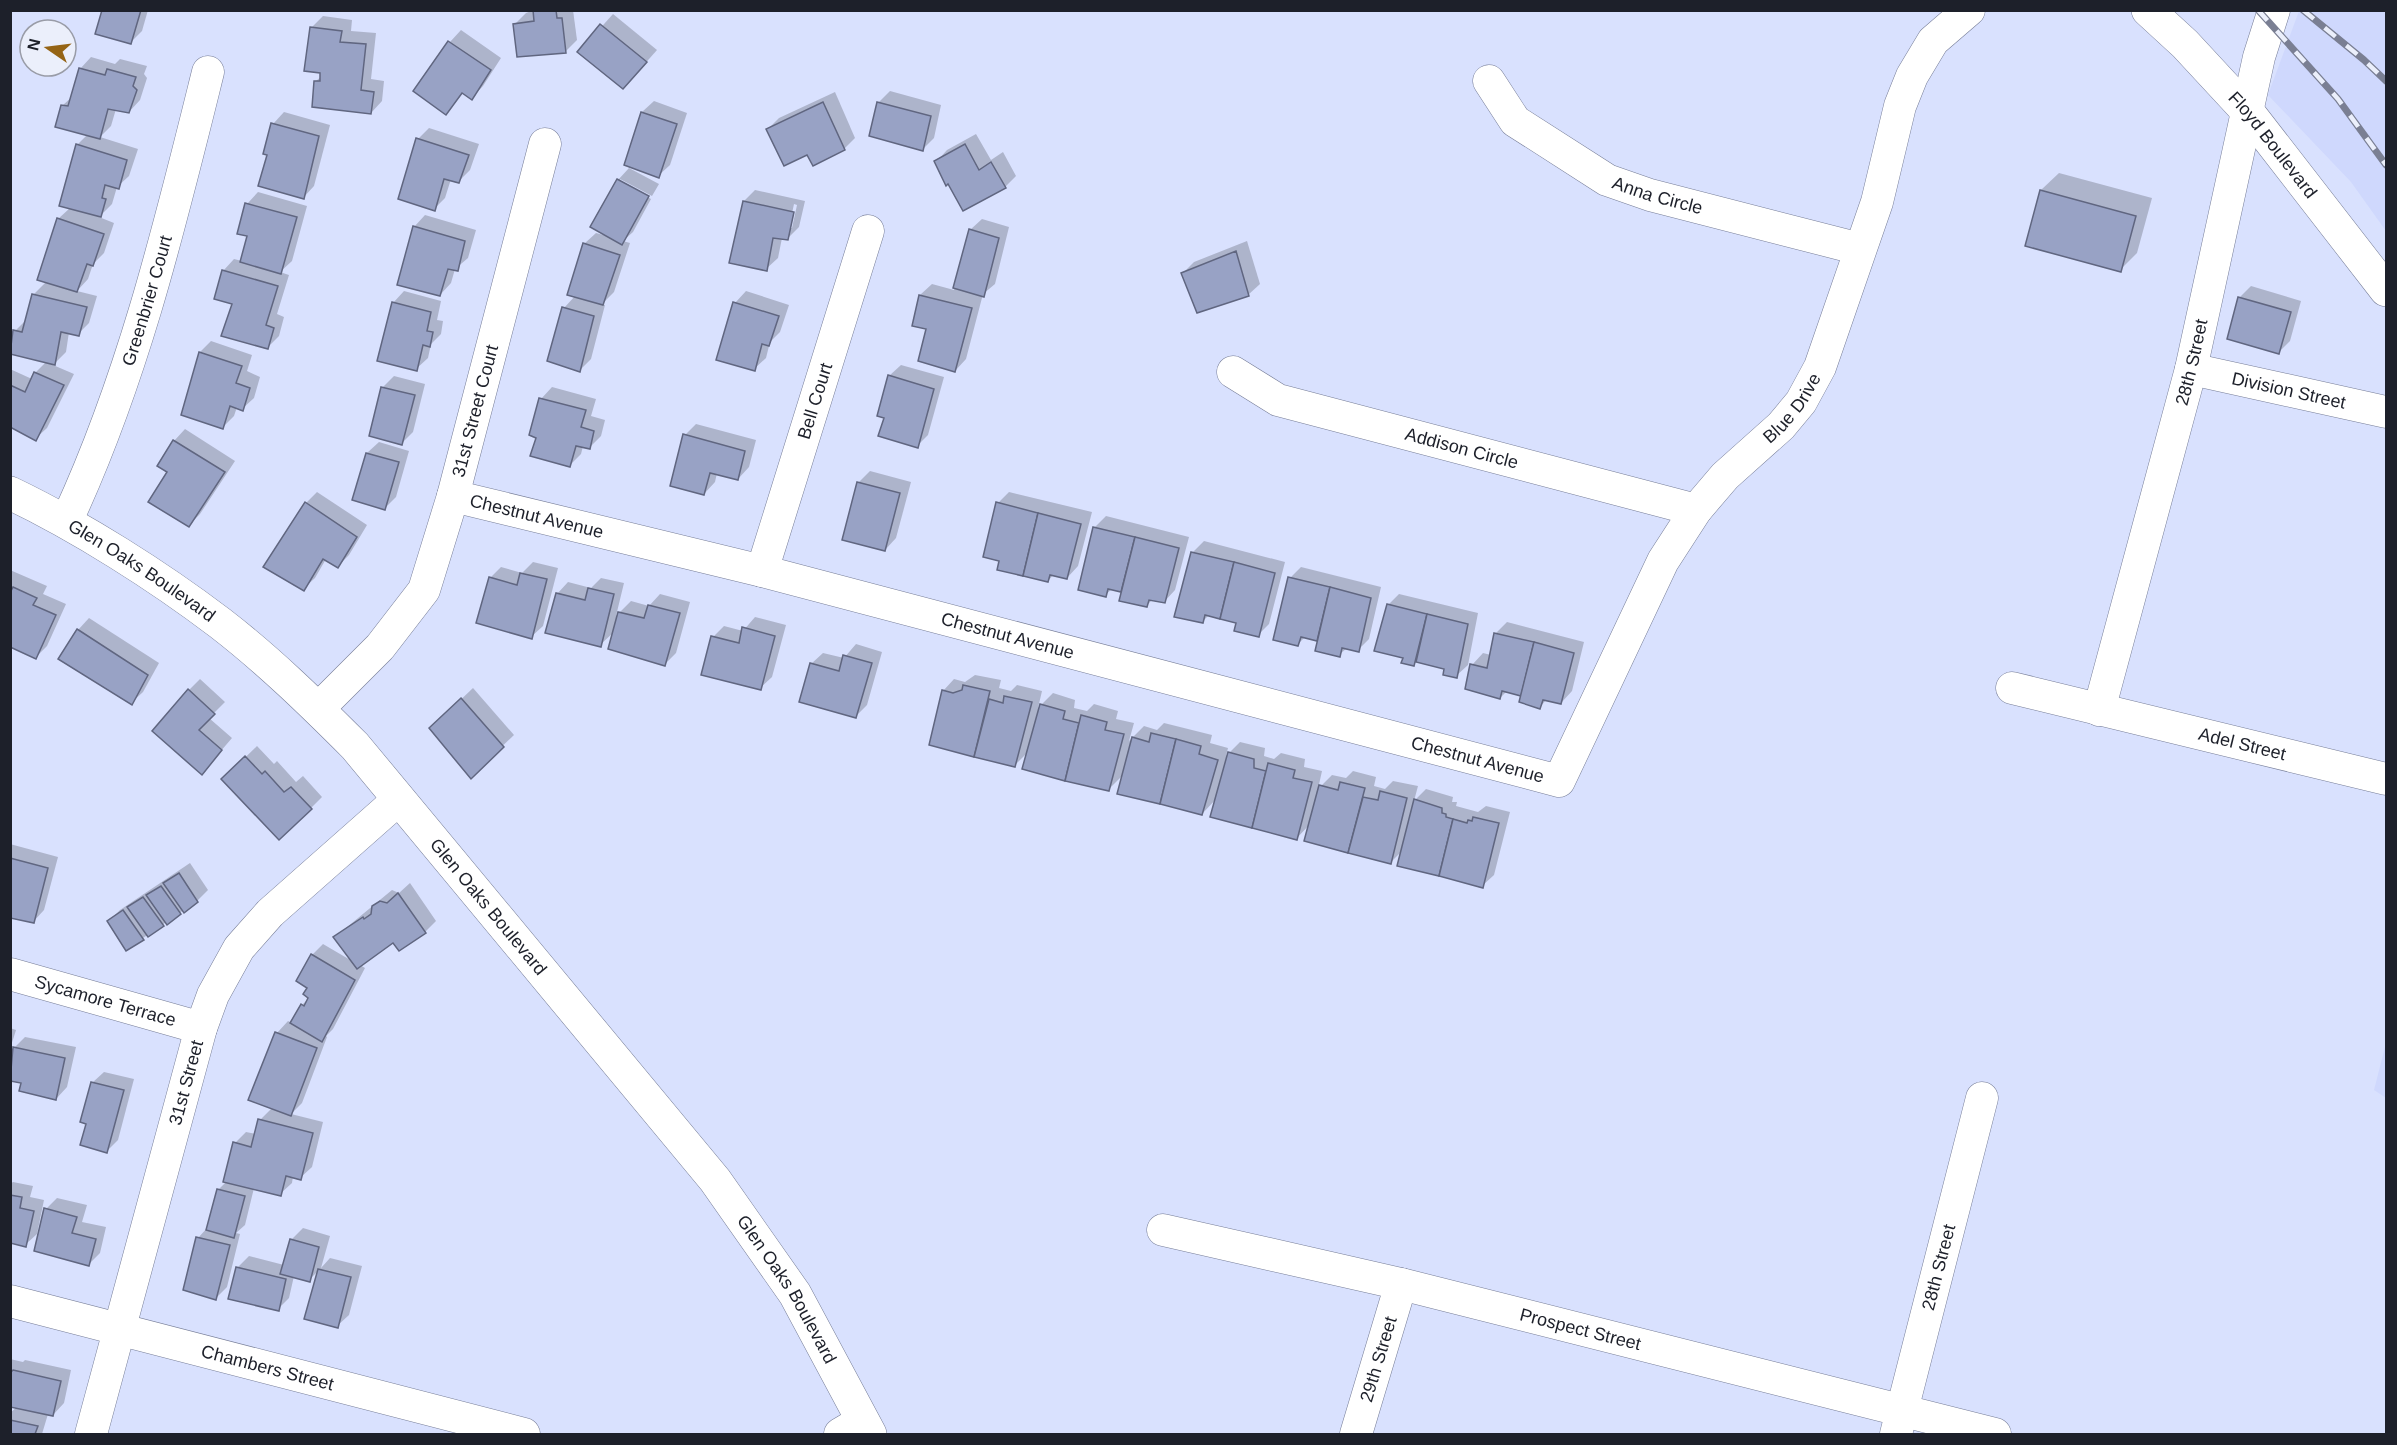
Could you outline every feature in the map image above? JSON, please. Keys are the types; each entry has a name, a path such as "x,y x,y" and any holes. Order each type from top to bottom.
{"main road":[{"name":"Floyd Boulevard","path":"2148,10 2184,44 2248,112 2386,290"},
{"name":"Glen Oaks Boulevard","path":"10,493 66,522 220,623 318,709 356,746 715,1180 795,1294 857,1430"}],"street":[{"name":"Blue Drive","path":"1559,781 1663,561 1696,510 1725,476 1781,426 1801,402 1820,367 1877,202 1900,106 1912,76 1933,41 1969,10"},
{"name":"28th Street","path":"2099,710 2191,369 2259,57 2274,10"},
{"name":"Greenbrier Court","path":"66,522 85,483 130,362 156,277 208,72"},
{"name":"Anna Circle","path":"1489,81 1515,122 1607,180 1650,195 1860,249"},
{"name":"31st Street Court","path":"318,709 380,646 424,590 453,496 545,144"},
{"name":"Bell Court","path":"762,571 868,231"},
{"name":"Division Street","path":"2191,369 2386,412"},
{"name":"Addison Circle","path":"1233,372 1278,400 1696,510"},
{"name":"Chestnut Avenue","path":"453,496 762,571 1559,781"},
{"name":"Adel Street","path":"2012,688 2386,779"},
{"name":"31st Street","path":"91,1434 201,1028 213,995 239,948 270,913 399,799"},
{"name":"Sycamore Terrace","path":"10,974 201,1028"},
{"name":"28th Street","path":"1899,1423 1982,1098"},
{"name":"Prospect Street","path":"1163,1230 1401,1284 1899,1423 1995,1434"},
{"name":"29th Street","path":"1356,1434 1401,1284"},
{"name":"Chambers Street","path":"10,1301 524,1434"}],"shaded area":[{"path":"2299,11 2386,11 2386,231 2351,182 2268,95"},
{"path":"2386,1043 2386,1098 2374,1090"}],"building":[{"path":"102,10 141,10 131,44 95,34"},
{"path":"533,10 556,10 557,18 562,18 566,53 517,57 513,24 534,21"},
{"path":"600,24 647,62 623,89 577,52"},
{"path":"310,27 342,31 340,42 366,44 361,90 374,92 371,114 312,107 314,81 320,81 320,73 304,71"},
{"path":"448,41 491,70 472,100 462,93 446,115 413,91"},
{"path":"79,68 105,75 107,69 136,77 133,86 137,90 129,113 108,109 100,139 55,127 61,105 68,106 78,78"},
{"path":"823,102 845,150 813,166 807,155 784,166 766,129"},
{"path":"877,102 931,116 923,151 869,136"},
{"path":"641,112 677,124 659,178 624,165"},
{"path":"271,123 319,136 304,199 258,186 267,155 263,154"},
{"path":"416,138 469,155 459,183 444,179 435,211 398,199"},
{"path":"76,144 127,160 119,189 105,185 102,198 106,199 101,217 59,206"},
{"path":"965,144 979,170 991,162 1006,188 963,211 948,184 946,186 934,161"},
{"path":"617,179 649,196 622,245 590,227"},
{"path":"2040,190 2136,216 2121,272 2025,246"},
{"path":"743,201 794,212 788,240 773,238 767,271 729,263"},
{"path":"245,203 297,217 281,274 240,262 247,236 237,234"},
{"path":"57,218 104,234 93,266 87,264 77,292 37,280"},
{"path":"413,226 465,241 458,271 448,269 440,296 397,285"},
{"path":"969,229 999,238 984,297 953,288"},
{"path":"583,243 620,255 603,305 567,295"},
{"path":"1236,251 1249,296 1197,313 1181,273"},
{"path":"222,270 278,286 266,325 274,328 268,349 221,336 232,304 214,299"},
{"path":"32,294 87,307 79,336 61,332 55,365 10,354 13,330 22,332"},
{"path":"919,295 972,308 955,372 918,361 926,329 912,326"},
{"path":"2238,297 2291,312 2279,354 2227,339"},
{"path":"392,302 431,312 427,331 433,332 430,347 423,345 417,371 377,361"},
{"path":"733,302 779,316 769,346 762,344 755,371 716,360"},
{"path":"562,307 594,316 580,372 547,361"},
{"path":"199,352 242,366 236,383 250,388 243,411 230,406 223,429 181,415"},
{"path":"34,372 64,385 36,441 10,427 10,385 25,392"},
{"path":"888,375 934,389 918,448 878,436 884,418 877,416"},
{"path":"381,387 415,395 402,445 369,436"},
{"path":"539,398 586,410 581,427 594,431 590,449 576,446 570,467 530,456 536,438 529,435"},
{"path":"683,434 745,451 738,480 710,473 704,495 670,486"},
{"path":"173,440 225,472 189,527 148,502 167,472 157,466"},
{"path":"366,453 399,462 385,510 352,500"},
{"path":"857,482 900,493 885,551 842,540"},
{"path":"305,502 357,537 338,568 323,559 304,591 263,567"},
{"path":"996,502 1038,513 1023,576 997,570 999,561 983,557"},
{"path":"1038,513 1081,524 1067,579 1050,575 1048,582 1023,576"},
{"path":"1093,527 1135,537 1121,592 1108,589 1106,597 1078,590"},
{"path":"1135,537 1179,548 1165,603 1149,600 1147,607 1119,601"},
{"path":"1191,552 1234,562 1220,619 1205,615 1203,623 1174,617"},
{"path":"1234,562 1275,573 1259,637 1234,631 1236,623 1220,619"},
{"path":"520,573 547,579 532,639 476,623 489,577 517,585"},
{"path":"1288,577 1330,587 1317,641 1301,637 1298,646 1273,640"},
{"path":"13,587 37,598 33,605 56,615 36,659 10,647 10,593"},
{"path":"1330,587 1371,598 1359,652 1342,648 1340,657 1315,651"},
{"path":"588,588 614,594 601,647 545,633 556,593 585,600"},
{"path":"1387,604 1427,614 1414,666 1401,663 1403,658 1374,651"},
{"path":"648,605 680,613 665,666 608,649 618,612 644,618"},
{"path":"1427,614 1468,624 1457,678 1443,675 1444,669 1416,662"},
{"path":"742,627 775,636 761,690 701,675 711,636 739,643"},
{"path":"77,629 148,675 132,705 58,659"},
{"path":"1494,633 1534,642 1521,696 1502,691 1500,699 1465,689 1470,664 1487,668"},
{"path":"1534,642 1574,653 1561,704 1543,700 1540,709 1519,702"},
{"path":"843,655 872,663 856,718 799,702 810,663 839,671"},
{"path":"963,685 990,691 974,757 929,745 942,690 953,693 962,690"},
{"path":"188,689 215,714 199,730 222,750 202,775 152,731"},
{"path":"1004,696 1032,702 1015,767 974,757 989,699 1003,703"},
{"path":"461,698 504,747 471,779 429,728"},
{"path":"1040,704 1065,711 1063,719 1079,723 1065,781 1022,769"},
{"path":"1081,715 1107,722 1105,730 1124,734 1109,791 1065,781"},
{"path":"1151,733 1176,739 1160,804 1117,794 1132,737 1149,742"},
{"path":"1176,739 1201,746 1199,754 1218,760 1202,815 1160,804"},
{"path":"1228,752 1254,759 1254,768 1266,771 1252,828 1210,817"},
{"path":"245,756 262,774 265,771 284,792 291,787 312,809 279,840 221,779"},
{"path":"1268,763 1295,770 1293,778 1312,782 1297,840 1252,828"},
{"path":"1340,782 1365,788 1348,853 1304,841 1319,785 1338,790"},
{"path":"1380,791 1407,798 1391,864 1348,853 1363,797 1378,800"},
{"path":"1414,799 1442,808 1442,813 1446,814 1446,817 1453,819 1439,876 1397,866"},
{"path":"1473,817 1499,823 1483,888 1439,876 1453,819 1467,823 1468,820 1472,821"},
{"path":"10,858 48,868 34,923 10,918"},
{"path":"179,873 198,902 184,913 163,883"},
{"path":"161,886 181,914 167,925 146,895"},
{"path":"398,893 426,933 399,951 393,943 357,969 333,937 371,914 372,906 380,901 387,903"},
{"path":"143,897 164,926 148,937 127,907"},
{"path":"123,910 144,940 126,951 107,921"},
{"path":"311,954 355,980 322,1042 290,1023 301,1004 304,1006 308,998 303,994 307,988 296,981"},
{"path":"275,1032 317,1048 291,1116 248,1100"},
{"path":"13,1047 65,1058 56,1100 19,1091 21,1083 10,1081"},
{"path":"91,1082 124,1090 107,1153 80,1145 86,1124 80,1122"},
{"path":"258,1119 313,1133 301,1180 286,1176 281,1196 223,1182 233,1142 251,1147"},
{"path":"217,1189 245,1196 234,1238 206,1230"},
{"path":"10,1195 22,1197 20,1208 34,1211 26,1247 10,1243"},
{"path":"44,1208 77,1217 72,1233 96,1239 89,1266 34,1251"},
{"path":"196,1237 230,1245 216,1300 183,1290"},
{"path":"290,1239 319,1247 310,1282 280,1274"},
{"path":"236,1267 286,1279 279,1311 228,1299"},
{"path":"318,1269 351,1277 338,1328 304,1319"},
{"path":"13,1370 61,1381 53,1416 10,1407 10,1373"},
{"path":"10,1420 38,1426 35,1434 10,1434"}],"railway":[{"path":"2258,10 2338,99 2386,165"},
{"path":"2303,10 2386,81"}]}
